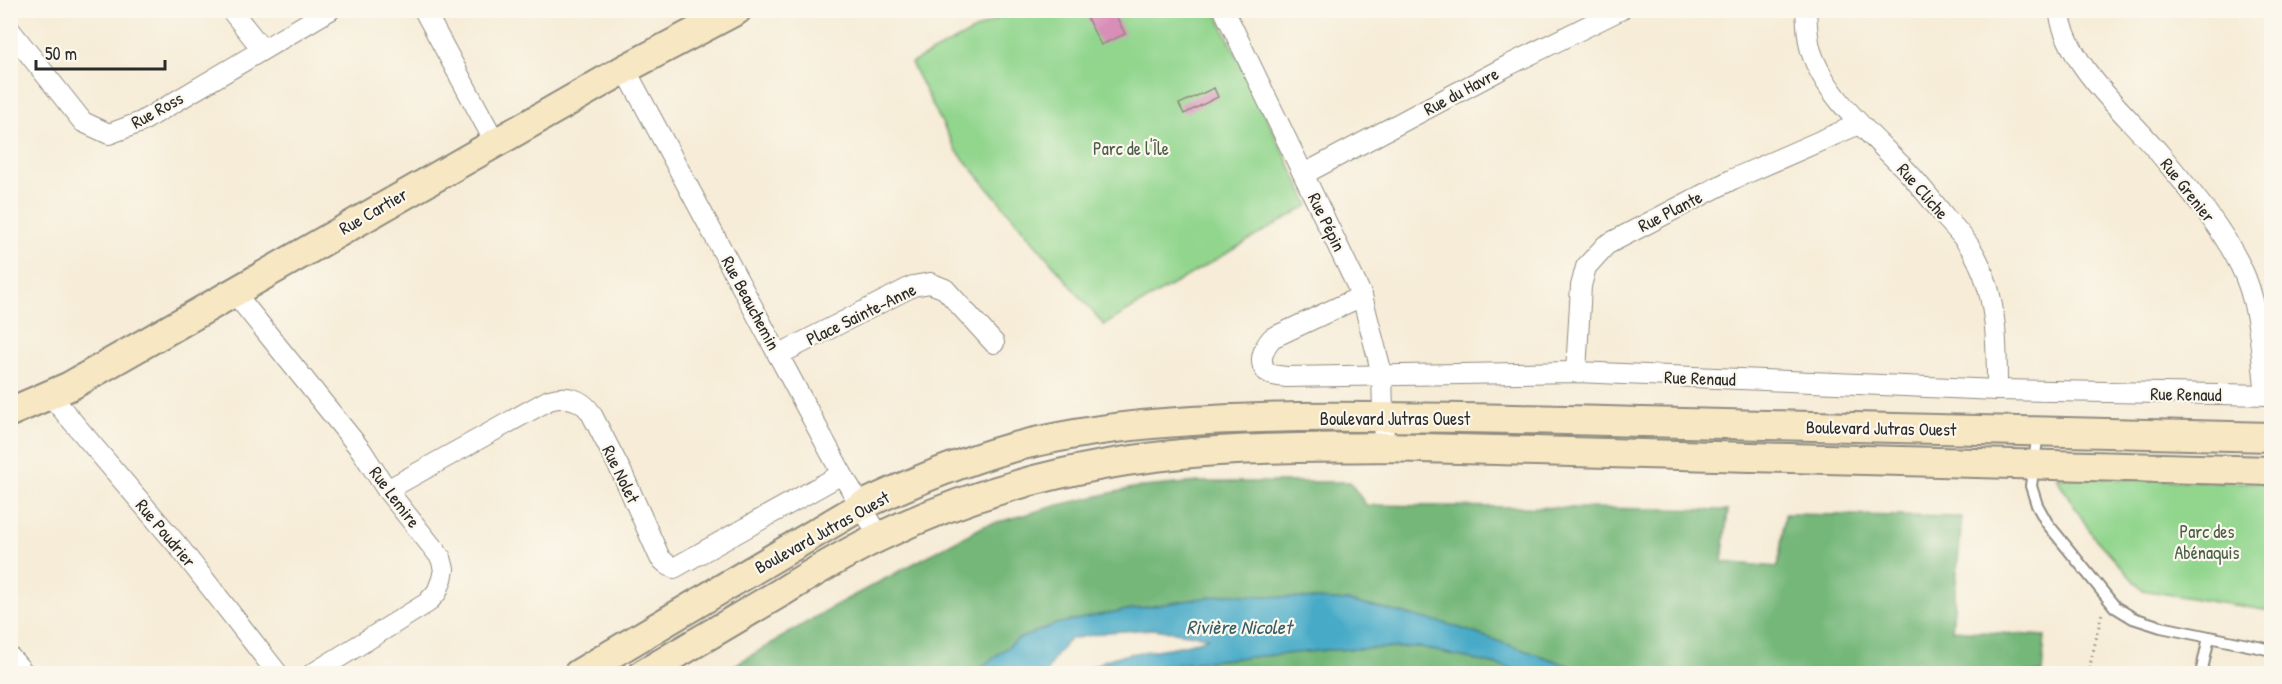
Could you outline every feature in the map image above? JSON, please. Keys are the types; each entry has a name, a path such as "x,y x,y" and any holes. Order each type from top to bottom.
{"main road":[{"name":"Rue Cartier","path":"10,412 70,386 495,142 625,69 737,10"},
{"name":"Boulevard Jutras Ouest","path":"578,674 861,506 955,466 1008,449 1094,430 1143,423 1211,419 1383,416 2271,437"},
{"name":"Boulevard Jutras Ouest","path":"643,674 879,536 982,495 1027,481 1096,466 1202,452 1384,447 2271,471"}],"street":[{"path":"231,10 262,49"},
{"name":"Rue Ross","path":"10,30 83,122 109,134 141,122 330,10"},
{"path":"424,10 495,142"},
{"name":"Rue Pépin","path":"1224,10 1362,296 1383,374 1384,447"},
{"name":"Rue du Havre","path":"1304,174 1620,10"},
{"name":"Rue Cliche","path":"1806,10 1811,51 1820,71 1859,124 1903,167 1962,237 1978,261 1994,314 1997,390"},
{"name":"Rue Grenier","path":"2059,10 2061,26 2079,60 2198,201 2242,267 2257,320 2269,395"},
{"name":"Rue Beauchemin","path":"625,69 842,474 879,536"},
{"name":"Rue Plante","path":"1576,372 1581,286 1586,267 1606,245 1733,179 1859,124"},
{"name":"Place Sainte-Anne","path":"778,355 913,286 930,284 945,289 994,343"},
{"name":"Rue Lemire","path":"233,291 361,450 387,490 441,558 444,569 437,592 427,603 312,674"},
{"name":"Rue Renaud","path":"1362,296 1272,338 1264,347 1263,367 1270,374 1286,377 1576,372 1997,390 2269,395"},
{"name":"Rue Poudrier","path":"50,395 178,547 278,674"},
{"name":"Rue Nolet","path":"387,490 549,400 561,397 571,399 585,404 591,413 623,475 660,558 674,568 842,474"},
{"path":"10,657 25,674"}],"lane":[{"path":"2038,431 2031,486 2037,505 2047,523 2108,600 2133,618 2271,650"},
{"path":"2201,674 2209,637"}],"path":[{"path":"2088,674 2100,617 2108,600"}],"green space":[{"name":"Parc de l'Île","path":"1012,11 1215,11 1309,205 1104,325 956,150 911,63"},
{"name":"Parc des Abénaquis","path":"2056,477 2271,483 2271,611 2142,590 2093,536"},
{"path":"1199,482 1350,482 1366,505 1728,510 1722,562 1778,567 1785,514 1962,517 1952,630 2045,636 2042,673 1582,674 1567,665 1448,624 1348,601 1229,594 1056,624 1018,639 974,673 720,674 834,606 984,526 1059,505 1133,488"},
{"path":"1419,647 1510,668 1519,673 1144,674 1163,665 1328,650"}],"water":[{"name":"Rivière Nicolet","path":"1229,594 1348,601 1448,624 1567,665 1582,673 1519,673 1510,668 1419,647 1328,650 1163,665 1144,673 1083,673 1111,658 1177,647 1208,637 1154,629 1109,632 1070,639 1056,655 1046,673 974,673 1018,639 1056,624"}],"building":[{"path":"1103,10 1113,10 1125,34 1101,45 1087,18"},
{"path":"1214,88 1218,97 1184,114 1179,104"}]}
